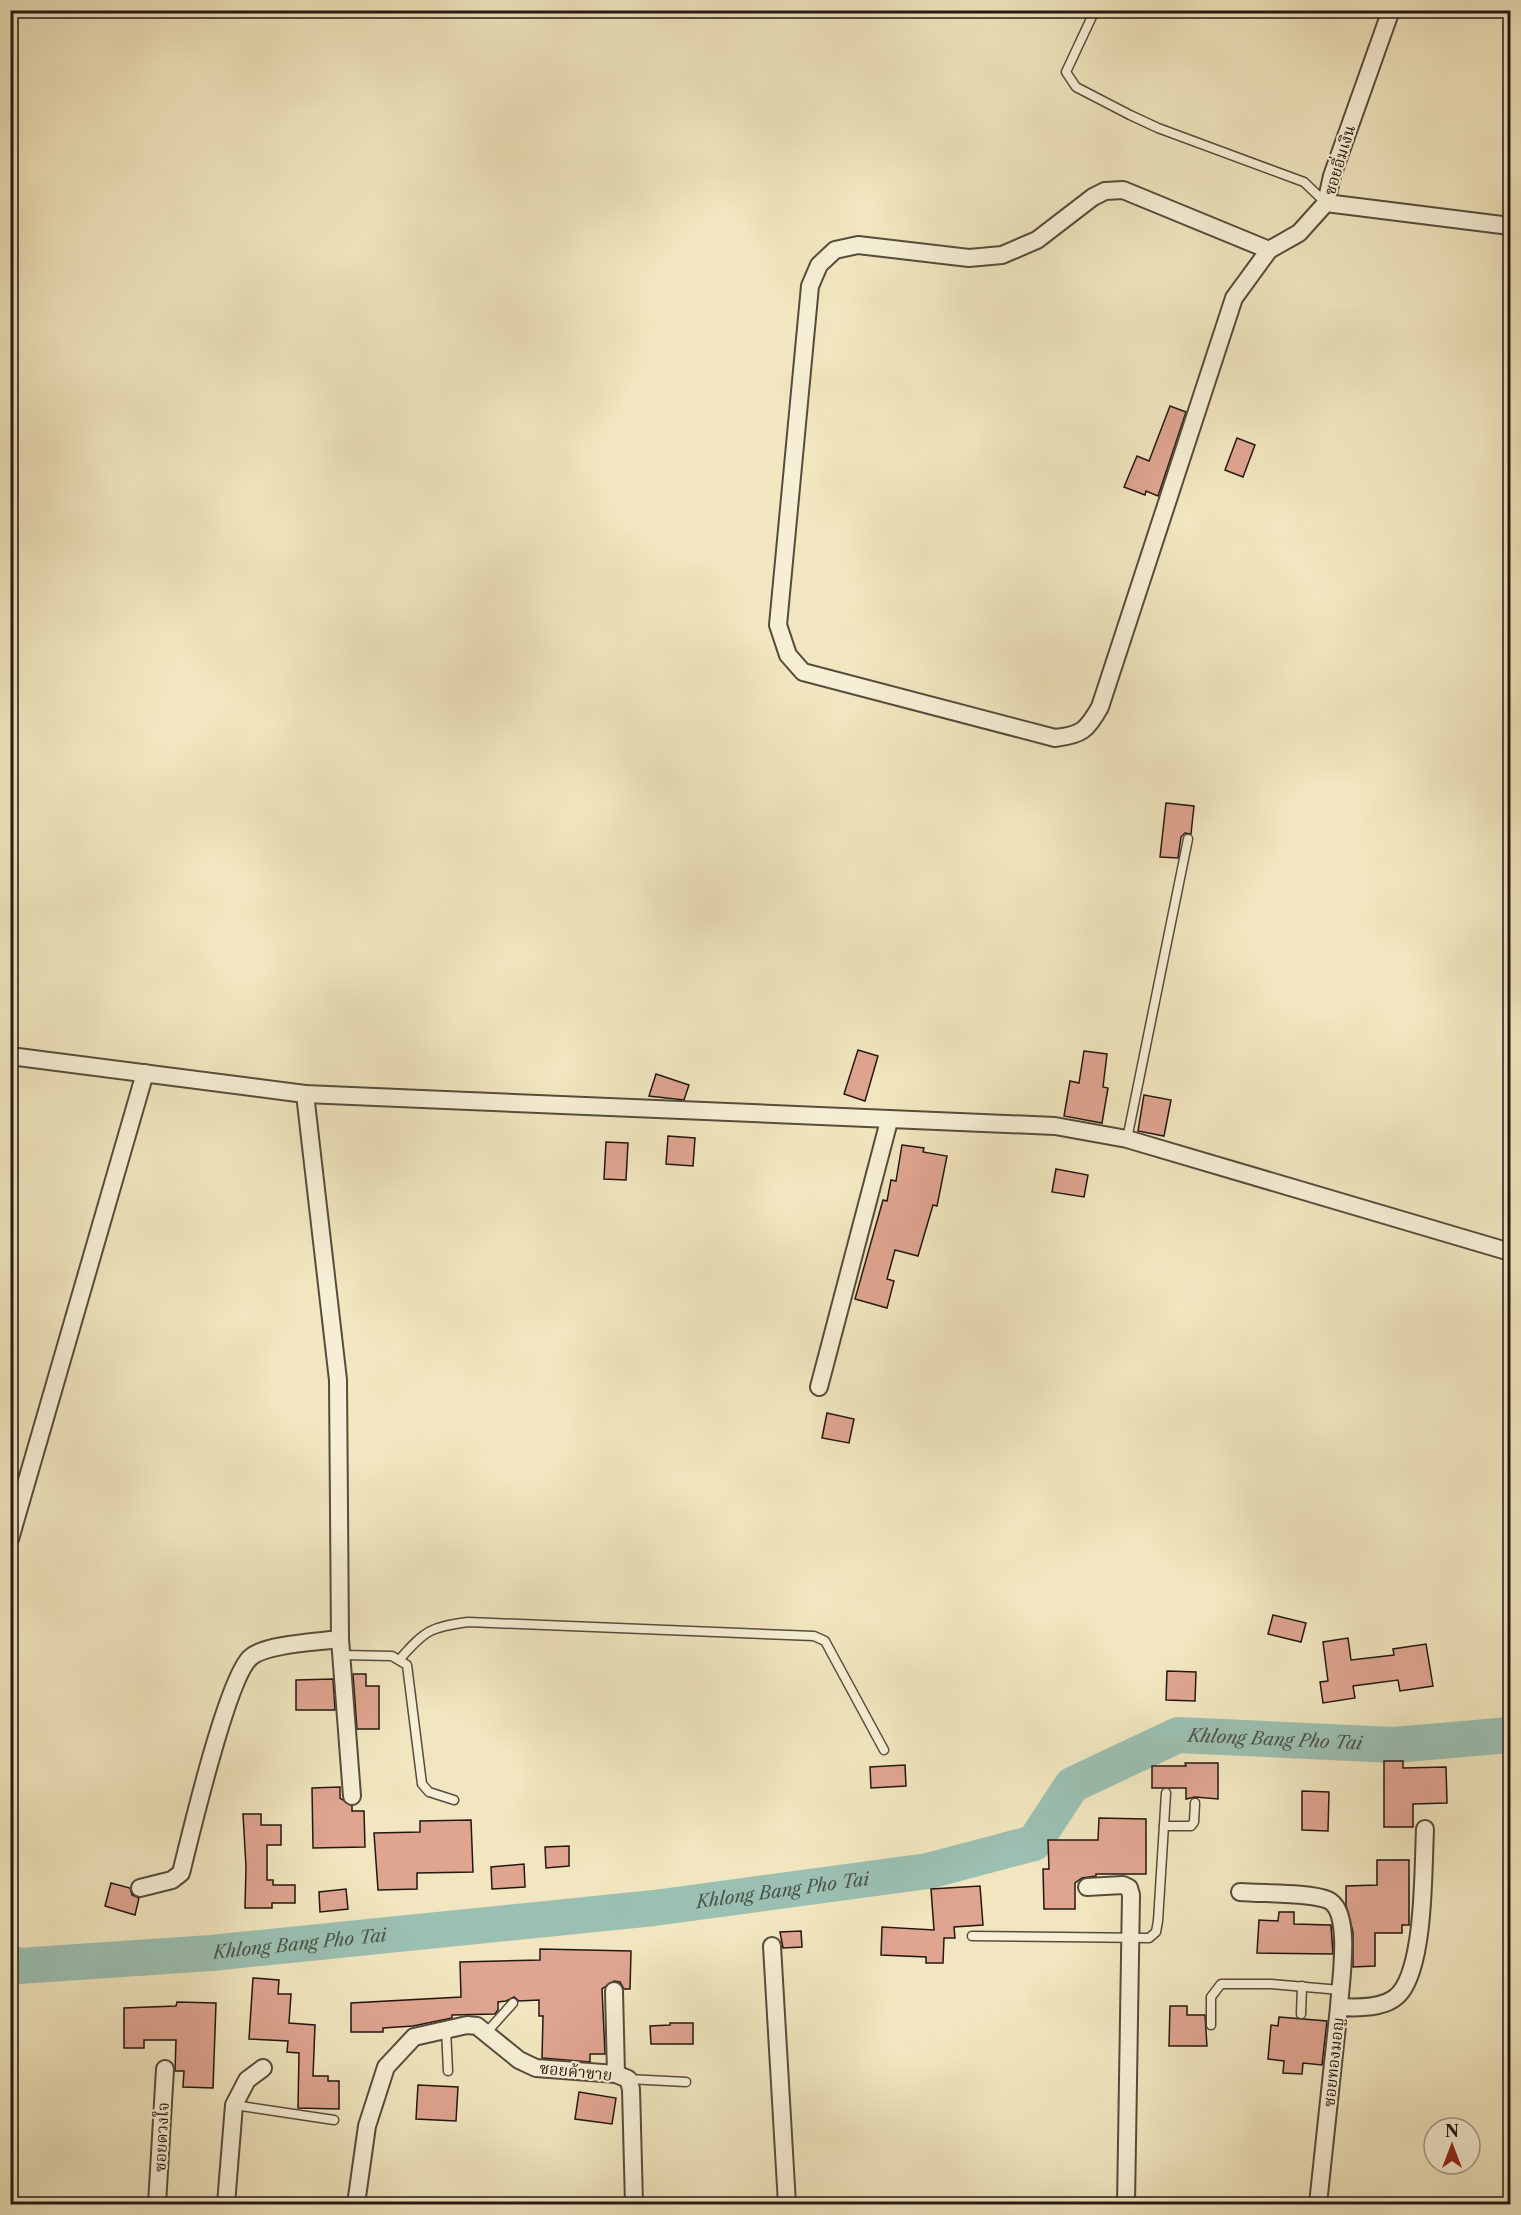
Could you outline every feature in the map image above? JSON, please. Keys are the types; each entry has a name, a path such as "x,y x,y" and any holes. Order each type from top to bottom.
{"street":[{"name":"ซอยอิ่มเงิน","path":"1391,10 1332,176 1326,203 1510,226"},
{"path":"1269,250 1123,190 1105,190 1036,240 1002,255 969,258 858,244 836,250 819,264 810,286 778,625 788,655 803,672 1055,738 1075,736 1090,725 1100,707 1234,298 1269,250 1299,233 1326,203"},
{"path":"10,1056 305,1094 890,1121 1055,1126 1127,1139 1510,1252"},
{"path":"10,1539 145,1073"},
{"path":"305,1094 338,1380 341,1647 352,1796"},
{"path":"819,1388 890,1121"},
{"path":"140,1888 172,1881 181,1873 203,1788 242,1666 251,1656 261,1651 341,1647"},
{"name":"ซอยทองมอญ","path":"1318,2205 1339,2007 1372,2006 1389,2001 1399,1994 1408,1979 1421,1909 1425,1829"},
{"path":"1087,1887 1123,1885 1129,1888 1126,2205"},
{"path":"1239,1892 1314,1897 1329,1900 1338,1908 1342,1917 1343,1935 1339,2007"},
{"path":"772,1946 787,2205"},
{"path":"614,1991 622,2076"},
{"path":"356,2205 368,2126 386,2067 414,2037 467,2025 477,2026 487,2032"},
{"name":"ซอยค้าขาย","path":"487,2032 519,2060 536,2068 622,2076 631,2089 634,2205"},
{"path":"226,2205 234,2105 247,2080 263,2068"},
{"name":"ซอยดวงใจ","path":"157,2205 165,2069"}],"lane":[{"path":"1095,10 1066,72 1077,87 1158,128 1304,182 1326,203"},
{"path":"1127,1139 1188,839"},
{"path":"400,1659 420,1635 439,1626 468,1622 814,1636 825,1641 884,1750"},
{"path":"341,1647 400,1659 407,1665 411,1681 422,1784 429,1792 454,1800"},
{"path":"972,1936 1149,1938 1156,1932 1166,1793"},
{"path":"1164,1826 1191,1826 1194,1822 1195,1803"},
{"path":"1211,2025 1211,1997 1221,1984 1340,1989"},
{"path":"1301,2014 1302,1986"},
{"path":"487,2032 513,2003"},
{"path":"446,2030 448,2071"},
{"path":"622,2076 686,2082"},
{"path":"234,2105 334,2120"}],"building":[{"path":"1170,406 1186,412 1158,496 1146,491 1145,495 1124,487 1137,456 1149,461"},
{"path":"1237,438 1255,445 1243,477 1225,470"},
{"path":"1166,803 1194,806 1191,834 1185,833 1181,837 1178,858 1160,857"},
{"path":"858,1050 878,1056 865,1101 844,1094"},
{"path":"1084,1051 1107,1054 1103,1087 1108,1088 1102,1123 1064,1116 1070,1081 1079,1083"},
{"path":"656,1074 689,1085 684,1100 649,1096"},
{"path":"1144,1095 1171,1100 1164,1136 1138,1131"},
{"path":"668,1136 695,1138 693,1166 666,1164"},
{"path":"606,1142 628,1143 626,1180 604,1179"},
{"path":"902,1145 924,1148 923,1152 947,1156 937,1206 933,1205 918,1256 895,1250 887,1279 894,1281 887,1308 855,1299 883,1200 887,1201 891,1180 896,1181"},
{"path":"1056,1169 1088,1175 1084,1197 1052,1192"},
{"path":"827,1413 854,1419 849,1443 822,1438"},
{"path":"1273,1615 1306,1623 1301,1642 1268,1634"},
{"path":"1348,1638 1351,1660 1394,1655 1393,1649 1426,1644 1433,1686 1400,1691 1398,1680 1353,1686 1355,1698 1323,1703 1320,1682 1328,1681 1323,1642"},
{"path":"1167,1671 1196,1672 1195,1701 1166,1700"},
{"path":"353,1674 366,1674 366,1686 379,1686 379,1729 357,1729"},
{"path":"333,1679 335,1710 296,1710 296,1680"},
{"path":"1384,1761 1403,1761 1403,1768 1446,1767 1447,1803 1413,1804 1413,1827 1384,1827"},
{"path":"1185,1763 1218,1763 1218,1799 1195,1797 1186,1799 1186,1788 1152,1788 1152,1766 1186,1766"},
{"path":"905,1765 906,1786 871,1788 870,1767"},
{"path":"340,1787 340,1798 352,1806 352,1811 364,1811 365,1847 313,1848 312,1788"},
{"path":"1302,1791 1329,1792 1328,1831 1302,1830"},
{"path":"243,1814 261,1814 261,1825 281,1825 281,1845 267,1845 267,1880 273,1880 273,1885 295,1885 295,1903 272,1903 272,1908 245,1908 246,1867"},
{"path":"1099,1818 1146,1819 1146,1874 1096,1874 1096,1876 1082,1878 1075,1883 1075,1909 1044,1909 1043,1869 1049,1869 1048,1840 1098,1840"},
{"path":"471,1820 473,1872 417,1873 417,1889 378,1890 374,1833 420,1832 420,1821"},
{"path":"569,1846 569,1866 546,1868 545,1847"},
{"path":"1377,1860 1409,1860 1409,1925 1402,1925 1402,1933 1375,1933 1375,1966 1353,1967 1353,1932 1346,1905 1346,1886 1377,1885"},
{"path":"524,1864 525,1887 492,1889 491,1867"},
{"path":"111,1883 130,1888 132,1895 139,1898 135,1915 105,1906"},
{"path":"980,1886 983,1925 954,1927 955,1938 944,1938 943,1963 926,1963 926,1957 881,1955 882,1927 934,1930 931,1889"},
{"path":"346,1889 348,1909 320,1912 319,1892"},
{"path":"1279,1912 1294,1912 1294,1924 1331,1925 1333,1954 1257,1953 1259,1920 1278,1921"},
{"path":"801,1931 802,1947 783,1948 780,1932"},
{"path":"540,1949 631,1951 630,1989 624,1989 620,1982 614,1981 602,1989 605,2054 590,2054 590,2062 542,2058 543,2016 539,2016 539,2000 519,2001 514,1997 498,2002 498,2010 495,2014 452,2015 452,2018 413,2026 383,2028 383,2032 351,2032 351,2003 461,1997 460,1962 540,1960"},
{"path":"253,1978 279,1980 278,1994 291,1994 289,2023 315,2025 313,2076 328,2076 328,2081 339,2081 339,2109 298,2108 299,2053 287,2052 288,2041 249,2039"},
{"path":"177,2002 216,2003 213,2088 183,2087 184,2071 175,2071 176,2040 144,2040 144,2048 124,2048 124,2008 176,2006"},
{"path":"1170,2006 1187,2006 1187,2015 1205,2015 1207,2046 1169,2046"},
{"path":"1279,2017 1327,2021 1322,2065 1303,2063 1302,2074 1283,2073 1284,2061 1268,2059 1271,2025 1278,2026"},
{"path":"670,2023 693,2023 693,2044 651,2044 650,2026 670,2025"},
{"path":"418,2085 458,2087 456,2121 416,2119"},
{"path":"579,2092 616,2098 612,2124 575,2119"}],"waterway":[{"name":"Khlong Bang Pho Tai","path":"10,1963 19,1966 211,1953 654,1908 928,1871 1034,1843 1072,1785 1178,1735 1394,1745 1510,1735"}]}
